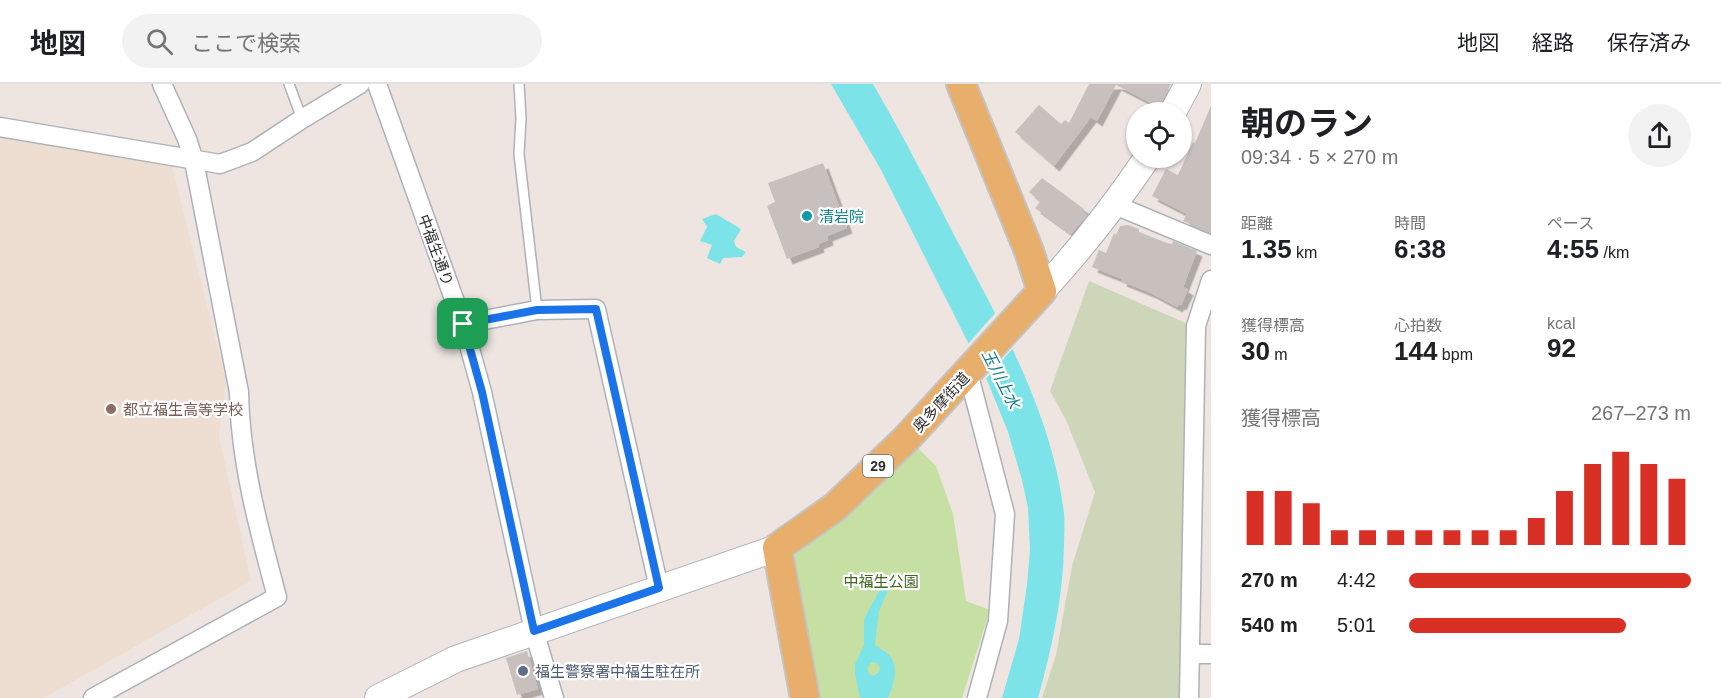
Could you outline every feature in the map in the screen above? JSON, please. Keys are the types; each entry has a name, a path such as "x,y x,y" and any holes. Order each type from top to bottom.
{"main road":[{"path":"961,84 1029,251 1042,291 1070,261 1115,205 1140,168"},
{"path":"1178,102 1188,84"},
{"name":"奥多摩街道","path":"777,548 835,507 906,439 1042,291"},
{"path":"393,695 456,658 777,548 805,698"}],"street":[{"path":"93,698 277,597 263,544 240,427 239,392 194,160 188,139 162,84"},
{"path":"0,127 220,164 252,152 302,118 360,84"},
{"name":"中福生通り","path":"376,84 463,324 482,392 534,631 554,698"},
{"path":"1115,205 1211,245"},
{"path":"1189,698 1196,326 1211,280"},
{"path":"463,324 537,310 596,309 659,588"},
{"path":"968,372 1005,514 998,621 977,698"},
{"path":"1190,654 1211,654"}],"lane":[{"path":"289,84 302,118"},
{"path":"519,84 521,118 519,154 537,310"}],"shaded area":[{"name":"都立福生高等学校","path":"0,130 170,157 226,381 219,437 251,581 44,698 0,698"}],"green space":[{"path":"1089,281 1188,324 1182,698 1042,698 1056,655 1072,566 1095,492 1066,420 1050,391"},
{"name":"中福生公園","path":"912,442 936,466 953,514 966,601 990,610 962,698 820,698 794,559 803,538"}],"water":[{"name":"玉川上水","path":"831,84 873,84 996,314 1039,412 1059,480 1064,526 1059,604 1038,698 1002,698 1019,639 1030,549 1028,508 1008,432 987,380 881,170"},
{"path":"716,214 741,229 734,241 736,247 746,252 742,257 723,258 720,264 707,258 712,245 700,241 707,227 702,219"},
{"path":"896,572 879,611 875,645 890,656 895,666 895,677 888,698 860,698 855,664 864,645 864,619 878,593","holes":["872,662 877,663 880,668 879,672 874,676 869,674 867,668"]}],"pier":[{"path":"997,311 1015,346 984,381 967,345"}],"building":[{"path":"1089,84 1171,84 1162,102 1149,102 1116,85 1097,121 1091,117 1054,166 1015,132 1039,105 1061,124 1065,120 1069,123"},
{"path":"1211,106 1211,233 1183,221 1187,214 1152,196 1166,169 1178,175 1181,168 1192,168 1192,144 1195,143"},
{"name":"清岩院","path":"823,163 847,228 827,236 828,240 818,244 819,247 787,259 767,206 775,202 768,183"},
{"path":"1042,178 1084,209 1082,211 1087,215 1071,234 1035,208 1040,202 1029,192"},
{"path":"1128,225 1167,243 1172,244 1173,241 1197,251 1183,287 1188,290 1181,305 1177,307 1121,281 1122,279 1092,267 1099,250 1106,253 1114,233 1116,235 1120,226"},
{"path":"527,651 538,689 517,695 506,658"}],"place":[{"name":"清岩院","path":"807,216"},
{"name":"都立福生高等学校","path":"111,409"},
{"name":"福生警察署中福生駐在所","path":"523,671"}],"route":[{"path":"596,309 659,588 534,631 482,392 463,324 537,310 596,309"}]}
